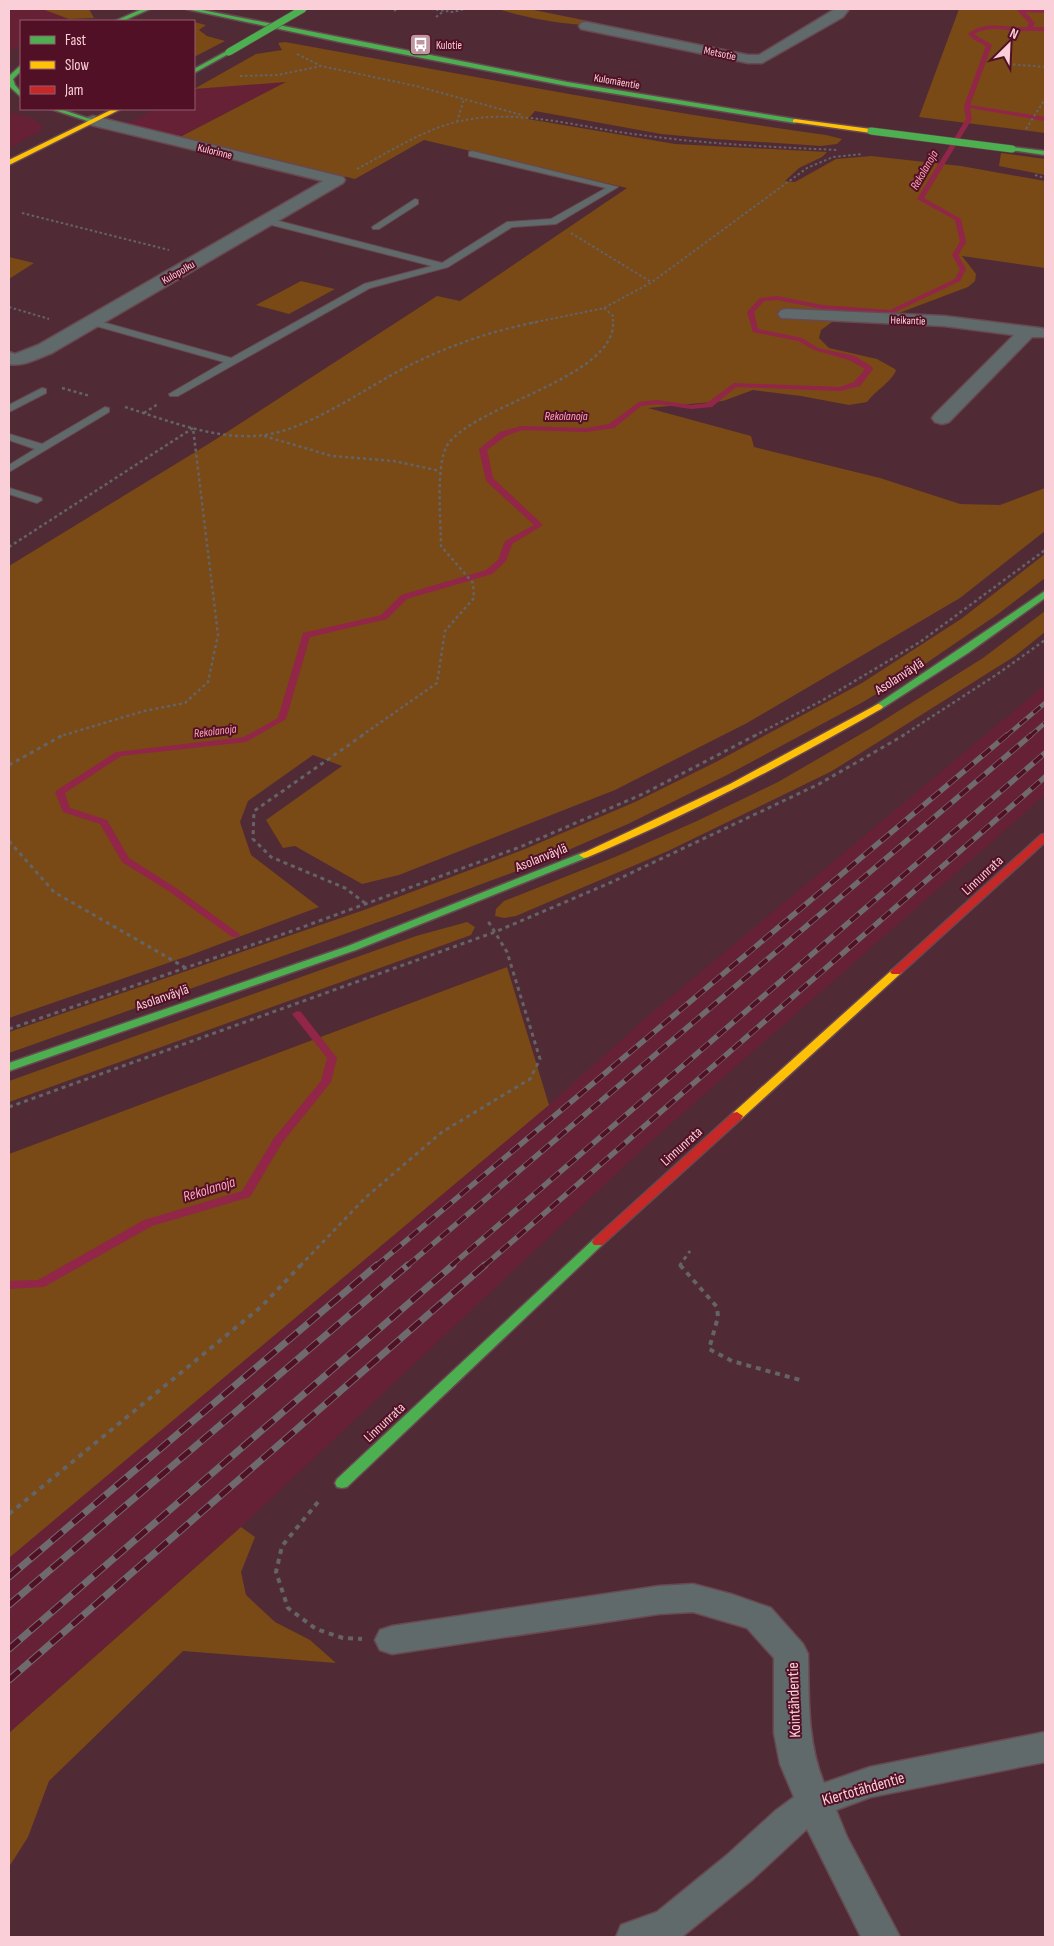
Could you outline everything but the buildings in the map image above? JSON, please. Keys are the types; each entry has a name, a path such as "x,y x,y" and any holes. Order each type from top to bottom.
{"main road":[{"path":"120,20 147,9"},
{"name":"Kulomäentie","path":"189,9 566,85 699,107 1045,153"},
{"path":"195,70 303,9"},
{"path":"20,68 10,79 12,86 20,94"},
{"path":"57,110 94,121"},
{"path":"9,163 116,110"},
{"name":"Asolanväylä","path":"9,1066 352,948 474,901 634,835 765,770 878,707 965,651 1045,594"},
{"name":"Linnunrata","path":"342,1483 625,1217 1045,837"}],"street":[{"name":"Metsotie","path":"586,26 748,59 762,59 838,14 842,9"},
{"name":"Kulorinne","path":"94,121 337,180"},
{"name":"Kulopolku","path":"12,359 45,349 337,180"},
{"name":"Heikantie","path":"787,314 944,321 1037,332"},
{"name":"Heikantie","path":"942,418 1037,332"},
{"name":"Kointähdentie","path":"392,1640 659,1600 693,1598 759,1618 791,1654 792,1733 798,1764 831,1843 881,1937"},
{"name":"Kiertotähdentie","path":"635,1937 670,1924 740,1867 788,1822 814,1802 870,1782 1045,1747"}],"lane":[{"path":"174,394 366,286 443,265 510,224 553,222 614,187 472,154"},
{"path":"376,227 415,202"},
{"path":"267,221 443,265"},
{"path":"87,325 230,361"},
{"path":"9,409 42,391"},
{"path":"9,469 105,410"},
{"path":"9,437 43,448"},
{"path":"9,491 37,500"}],"path":[{"path":"431,9 453,12 465,9"},
{"path":"436,17 444,11"},
{"path":"1008,64 1045,68"},
{"path":"117,405 192,428 240,437 264,436 283,432 299,426 409,366 449,348 484,335 525,324 604,308 652,282 807,168 833,157 866,152 708,143 635,135 527,116 416,86 321,66 278,75 239,76"},
{"path":"457,122 464,99"},
{"path":"1030,122 1045,99"},
{"path":"337,180 418,136 457,122 496,117 527,116"},
{"path":"22,212 201,258"},
{"path":"553,222 634,273 652,282"},
{"path":"9,307 87,325"},
{"path":"365,903 346,888 271,857 253,839 254,811 437,683 445,631 474,598 473,583 441,546 440,471 447,445 468,427 573,372 588,362 607,342 613,331 613,316 604,308"},
{"path":"54,385 90,396"},
{"path":"9,546 192,428"},
{"path":"9,764 66,733 144,711 185,702 208,682 218,636 192,428"},
{"path":"264,436 332,456 394,461 440,471"},
{"path":"9,1029 186,968 520,847 643,794 823,700 920,642 1045,550"},
{"path":"9,841 54,892 186,968"},
{"path":"9,1514 262,1306 365,1198 442,1132 530,1079 540,1059 507,952 474,901"},
{"path":"690,1251 680,1265 718,1307 718,1317 709,1349 732,1361 800,1380"},
{"path":"342,1483 316,1504 282,1546 276,1572 278,1579 288,1608 316,1629 343,1638 392,1640"}],"shaded area":[{"path":"9,9 42,9 69,19 20,20 20,46 9,51"},
{"path":"42,9 89,9 94,18 69,19"},
{"path":"498,9 529,9 598,23 563,23"},
{"path":"959,9 1045,9 1045,133 919,117"},
{"path":"195,22 206,25 199,30 207,36 225,41 195,56"},
{"path":"285,42 623,103 842,139 837,144 821,146 715,139 661,134 535,111 528,119 675,144 827,152 822,157 799,168 785,181 795,182 836,159 871,156 961,166 1045,181 1045,268 962,256 976,274 975,281 968,287 891,316 846,312 821,330 819,338 829,348 877,359 895,369 896,371 890,380 867,402 849,405 753,390 723,401 648,408 751,436 754,447 880,478 960,504 1000,505 1045,488 1045,531 960,598 747,723 615,790 399,875 362,884 295,846 283,848 266,820 342,766 313,755 248,801 240,822 251,855 319,907 188,956 9,1018 9,566 210,443 437,296 460,301 627,188 424,140 355,179 180,137 286,82 195,89 256,54 282,50 278,43"},
{"path":"288,81 180,137 126,124 154,110 195,110 195,89"},
{"path":"9,112 30,117 41,124 41,131 9,148"},
{"path":"1001,153 1045,159 1045,175 999,166"},
{"path":"9,257 34,263 9,279"},
{"path":"301,281 335,289 289,314 256,305"},
{"path":"1045,554 1045,578 998,614 922,666 863,702 729,774 628,824 541,862 401,914 9,1053 9,1032 364,910 525,849 635,802 716,762 862,683 961,619"},
{"path":"1045,611 1045,632 1015,656 832,771 668,851 516,916 504,918 495,916 496,909 504,901 615,857 697,821 778,782 873,727 983,658"},
{"path":"1045,685 1045,795 649,1143 241,1527 9,1733 9,1558 549,1105 648,1016"},
{"path":"467,922 475,927 471,935 9,1102 9,1081 416,936"},
{"path":"507,967 549,1105 9,1558 9,1154"},
{"path":"241,1527 255,1537 241,1572 246,1595 275,1622 310,1640 336,1663 183,1651 49,1781 28,1837 9,1867 9,1733"}],"waterway":[{"name":"Rekolanoja","path":"1019,9 1032,23 1029,29"},
{"path":"1020,10 1045,11"},
{"name":"Rekolanoja","path":"967,106 989,45 971,34 979,29 993,26 1029,29"},
{"path":"1029,29 1045,29"},
{"name":"Rekolanoja","path":"235,935 173,890 125,860 104,822 66,810 60,792 119,754 246,739 282,719 306,635 384,617 404,597 489,572 502,561 508,543 539,525 489,479 483,449 503,434 521,428 586,430 611,426 639,404 657,402 691,407 709,405 734,385 840,389 857,384 869,369 852,358 816,349 800,339 755,331 750,312 762,299 777,298 822,307 891,312 958,280 963,269 955,255 963,242 958,219 920,199 969,119 967,106"},
{"path":"967,106 1045,119"},
{"name":"Rekolanoja","path":"9,1285 40,1284 148,1223 246,1194 278,1141 326,1082 332,1058 297,1014"}],"railway":[{"path":"1006,736 1045,703"},
{"path":"1030,736 1045,723"},
{"path":"376,1266 1007,735"},
{"path":"407,1266 1031,735"},
{"path":"451,1266 1045,753"},
{"path":"484,1266 1045,777"},
{"path":"9,1577 377,1265"},
{"path":"9,1605 408,1265"},
{"path":"9,1649 453,1265"},
{"path":"9,1680 485,1265"}],"traffic: fast":[{"path":"120,20 147,9"},
{"path":"189,9 567,84 795,121"},
{"path":"229,52 303,9"},
{"path":"195,70 229,52"},
{"path":"20,68 10,79 12,86 20,94"},
{"path":"57,110 93,121"},
{"path":"871,131 1012,149"},
{"path":"1012,149 1045,153"},
{"path":"878,707 965,651 1045,594"},
{"path":"9,1067 352,948 584,855"},
{"path":"342,1483 598,1242"}],"traffic: slow":[{"path":"9,163 116,110"},
{"path":"795,121 871,131"},
{"path":"584,855 697,804 770,767 878,707"},
{"path":"737,1116 896,972"}],"traffic: jam":[{"path":"896,972 1045,837"},
{"path":"598,1242 737,1116"}],"place":[{"name":"Kulotie","path":"420,45"}]}
